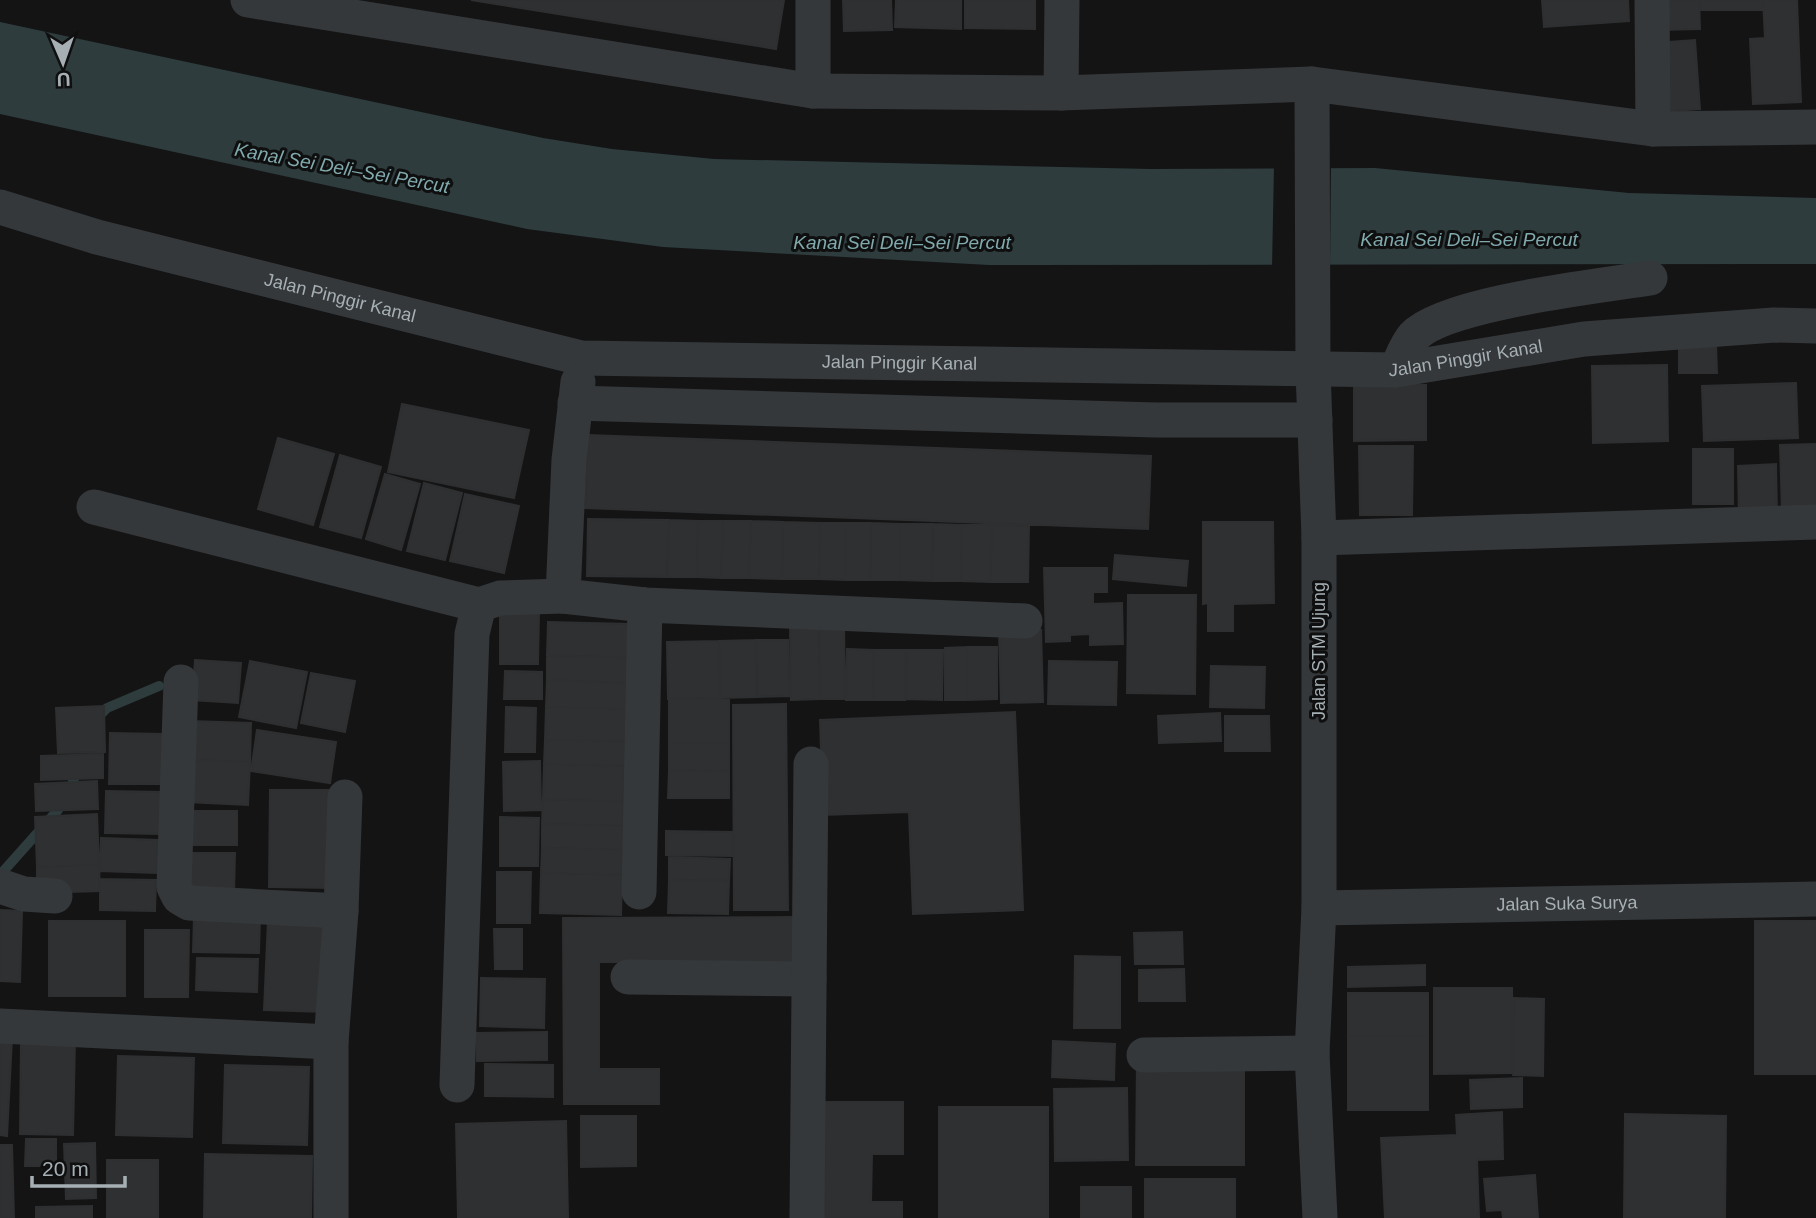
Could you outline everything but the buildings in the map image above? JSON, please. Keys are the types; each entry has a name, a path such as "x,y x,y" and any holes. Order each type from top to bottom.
{"street":[{"path":"248,0 813,91 1061,93 1311,100 1653,129 1816,127"},
{"path":"813,0 813,91"},
{"path":"1061,93 1062,0"},
{"path":"1653,0 1653,129"},
{"name":"Jalan STM Ujung","path":"1311,100 1313,363 1320,538 1320,908 1312,1053 1320,1218"},
{"name":"Jalan Pinggir Kanal","path":"0,207 97,237 580,358 1313,363 1396,370 1584,339 1774,325 1816,326"},
{"path":"1396,370 1412,337 1449,317 1489,306 1650,278"},
{"path":"564,596 569,460 580,358"},
{"path":"575,403 1156,420 1315,420"},
{"path":"94,507 479,605 500,598 564,596 645,605 1026,621"},
{"path":"1320,538 1816,522"},
{"path":"457,1085 472,634 479,605"},
{"path":"639,892 645,605"},
{"path":"181,682 174,887 179,897 189,902 341,911"},
{"path":"807,1218 811,764"},
{"path":"331,1218 331,1042 341,911 345,797"},
{"path":"4,888 55,896"},
{"name":"Jalan Suka Surya","path":"1320,908 1816,900"},
{"path":"628,977 809,979"},
{"path":"0,1026 331,1042"},
{"path":"1144,1055 1312,1053"}],"water":[{"name":"Kanal Sei Deli–Sei Percut","path":"0,22 543,138 612,149 714,159 1150,169 1375,168 1629,193 1816,198 1816,264 989,265 663,247 527,229 0,114"}],"pier":[{"path":"1331,164 1330,268 1272,268 1274,165"}],"waterway":[{"path":"95,720 107,708 159,686"},
{"path":"0,875 57,811 69,794 78,766"}]}
